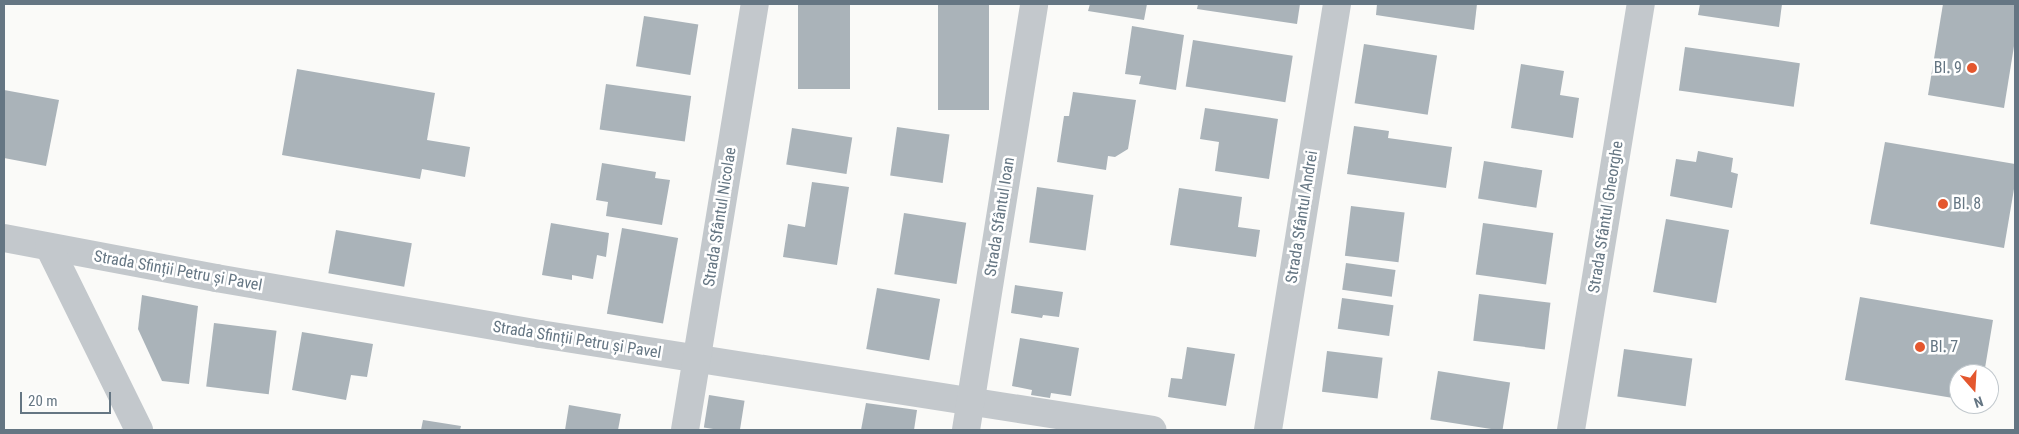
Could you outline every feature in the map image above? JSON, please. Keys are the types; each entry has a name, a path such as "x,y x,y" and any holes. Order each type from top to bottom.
{"street":[{"name":"Strada Sfântul Nicolae","path":"685,430 756,4"},
{"name":"Strada Sfântul Ioan","path":"966,430 1034,4"},
{"name":"Strada Sfântul Andrei","path":"1268,430 1337,4"},
{"name":"Strada Sfântul Gheorghe","path":"1571,430 1641,4"},
{"name":"Strada Sfinții Petru și Pavel","path":"4,238 226,280 696,360 1153,430"},
{"path":"49,247 139,430"}],"building":[{"path":"798,4 850,4 850,89 798,89"},
{"path":"938,4 989,4 989,110 938,110"},
{"path":"1090,4 1147,4 1144,20 1088,11"},
{"path":"1198,4 1300,4 1297,24 1197,9"},
{"path":"1377,4 1477,4 1474,30 1376,15"},
{"path":"1700,4 1782,4 1779,27 1698,15"},
{"name":"Bl. 9","path":"1943,4 2015,4 2015,40 2004,108 1928,95"},
{"path":"644,16 698,25 690,75 636,66"},
{"path":"1132,26 1184,35 1176,90 1139,84 1141,76 1125,74"},
{"path":"1193,40 1293,56 1285,102 1186,86"},
{"path":"1364,44 1437,56 1428,115 1355,103"},
{"path":"1685,47 1800,63 1794,107 1679,91"},
{"path":"1521,64 1564,71 1560,95 1579,98 1573,138 1511,128"},
{"path":"297,69 435,93 427,140 470,147 465,177 422,169 420,179 282,155"},
{"path":"606,84 691,96 685,142 600,130"},
{"path":"4,90 59,100 46,166 4,158"},
{"path":"1073,92 1136,100 1128,149 1115,157 1108,156 1106,170 1057,162 1064,116 1069,116"},
{"path":"1205,108 1278,119 1269,179 1215,171 1219,142 1200,139"},
{"path":"1354,126 1389,131 1388,138 1452,147 1446,188 1347,174"},
{"path":"897,127 949,134 943,183 890,176"},
{"path":"792,128 852,138 846,174 786,165"},
{"name":"Bl. 8","path":"1885,142 2015,164 2015,183 2004,248 1870,224"},
{"path":"1698,151 1733,158 1731,172 1738,174 1732,208 1670,196 1676,159 1696,162"},
{"path":"1484,161 1542,170 1536,208 1478,199"},
{"path":"602,163 656,172 655,178 670,180 662,225 606,216 608,202 596,200"},
{"path":"812,182 849,187 837,265 783,257 788,224 805,227"},
{"path":"1037,187 1093,195 1086,250 1029,242"},
{"path":"1179,188 1242,197 1238,227 1260,230 1256,257 1170,245"},
{"path":"1351,206 1405,213 1399,262 1345,256"},
{"path":"904,213 966,223 957,284 894,274"},
{"path":"1666,219 1729,230 1716,303 1653,292"},
{"path":"551,223 609,233 606,257 597,255 593,279 572,275 572,280 542,275"},
{"path":"1483,223 1553,233 1546,284 1476,274"},
{"path":"622,228 678,238 663,324 607,314"},
{"path":"336,230 412,243 404,287 328,273"},
{"path":"1346,263 1396,270 1392,297 1342,290"},
{"path":"1015,285 1063,292 1059,317 1043,315 1042,318 1011,313"},
{"path":"877,288 940,299 929,360 866,349"},
{"path":"1479,294 1550,303 1545,349 1473,341"},
{"path":"142,295 198,306 189,384 162,381 138,329"},
{"name":"Bl. 7","path":"1860,297 1993,320 1986,364 1949,364 1949,397 1845,380"},
{"path":"1342,298 1393,305 1389,336 1338,329"},
{"path":"214,323 277,331 269,394 206,387"},
{"path":"302,332 373,344 367,377 351,375 346,400 292,390"},
{"path":"1020,338 1079,348 1071,396 1051,393 1050,398 1031,395 1032,390 1012,386"},
{"path":"1187,347 1235,354 1226,406 1168,397 1171,378 1182,379"},
{"path":"1624,349 1692,359 1686,406 1617,397"},
{"path":"1327,351 1383,358 1378,399 1322,392"},
{"path":"1438,371 1510,382 1503,430 1430,419"},
{"path":"709,395 745,401 740,430 704,428"},
{"path":"866,403 917,410 914,430 861,430"},
{"path":"569,405 621,414 618,430 565,430"},
{"path":"423,420 461,426 460,430 421,430"}],"place":[{"name":"Bl. 9","path":"1972,68"},
{"name":"Bl. 8","path":"1943,204"},
{"name":"Bl. 7","path":"1920,347"}]}
